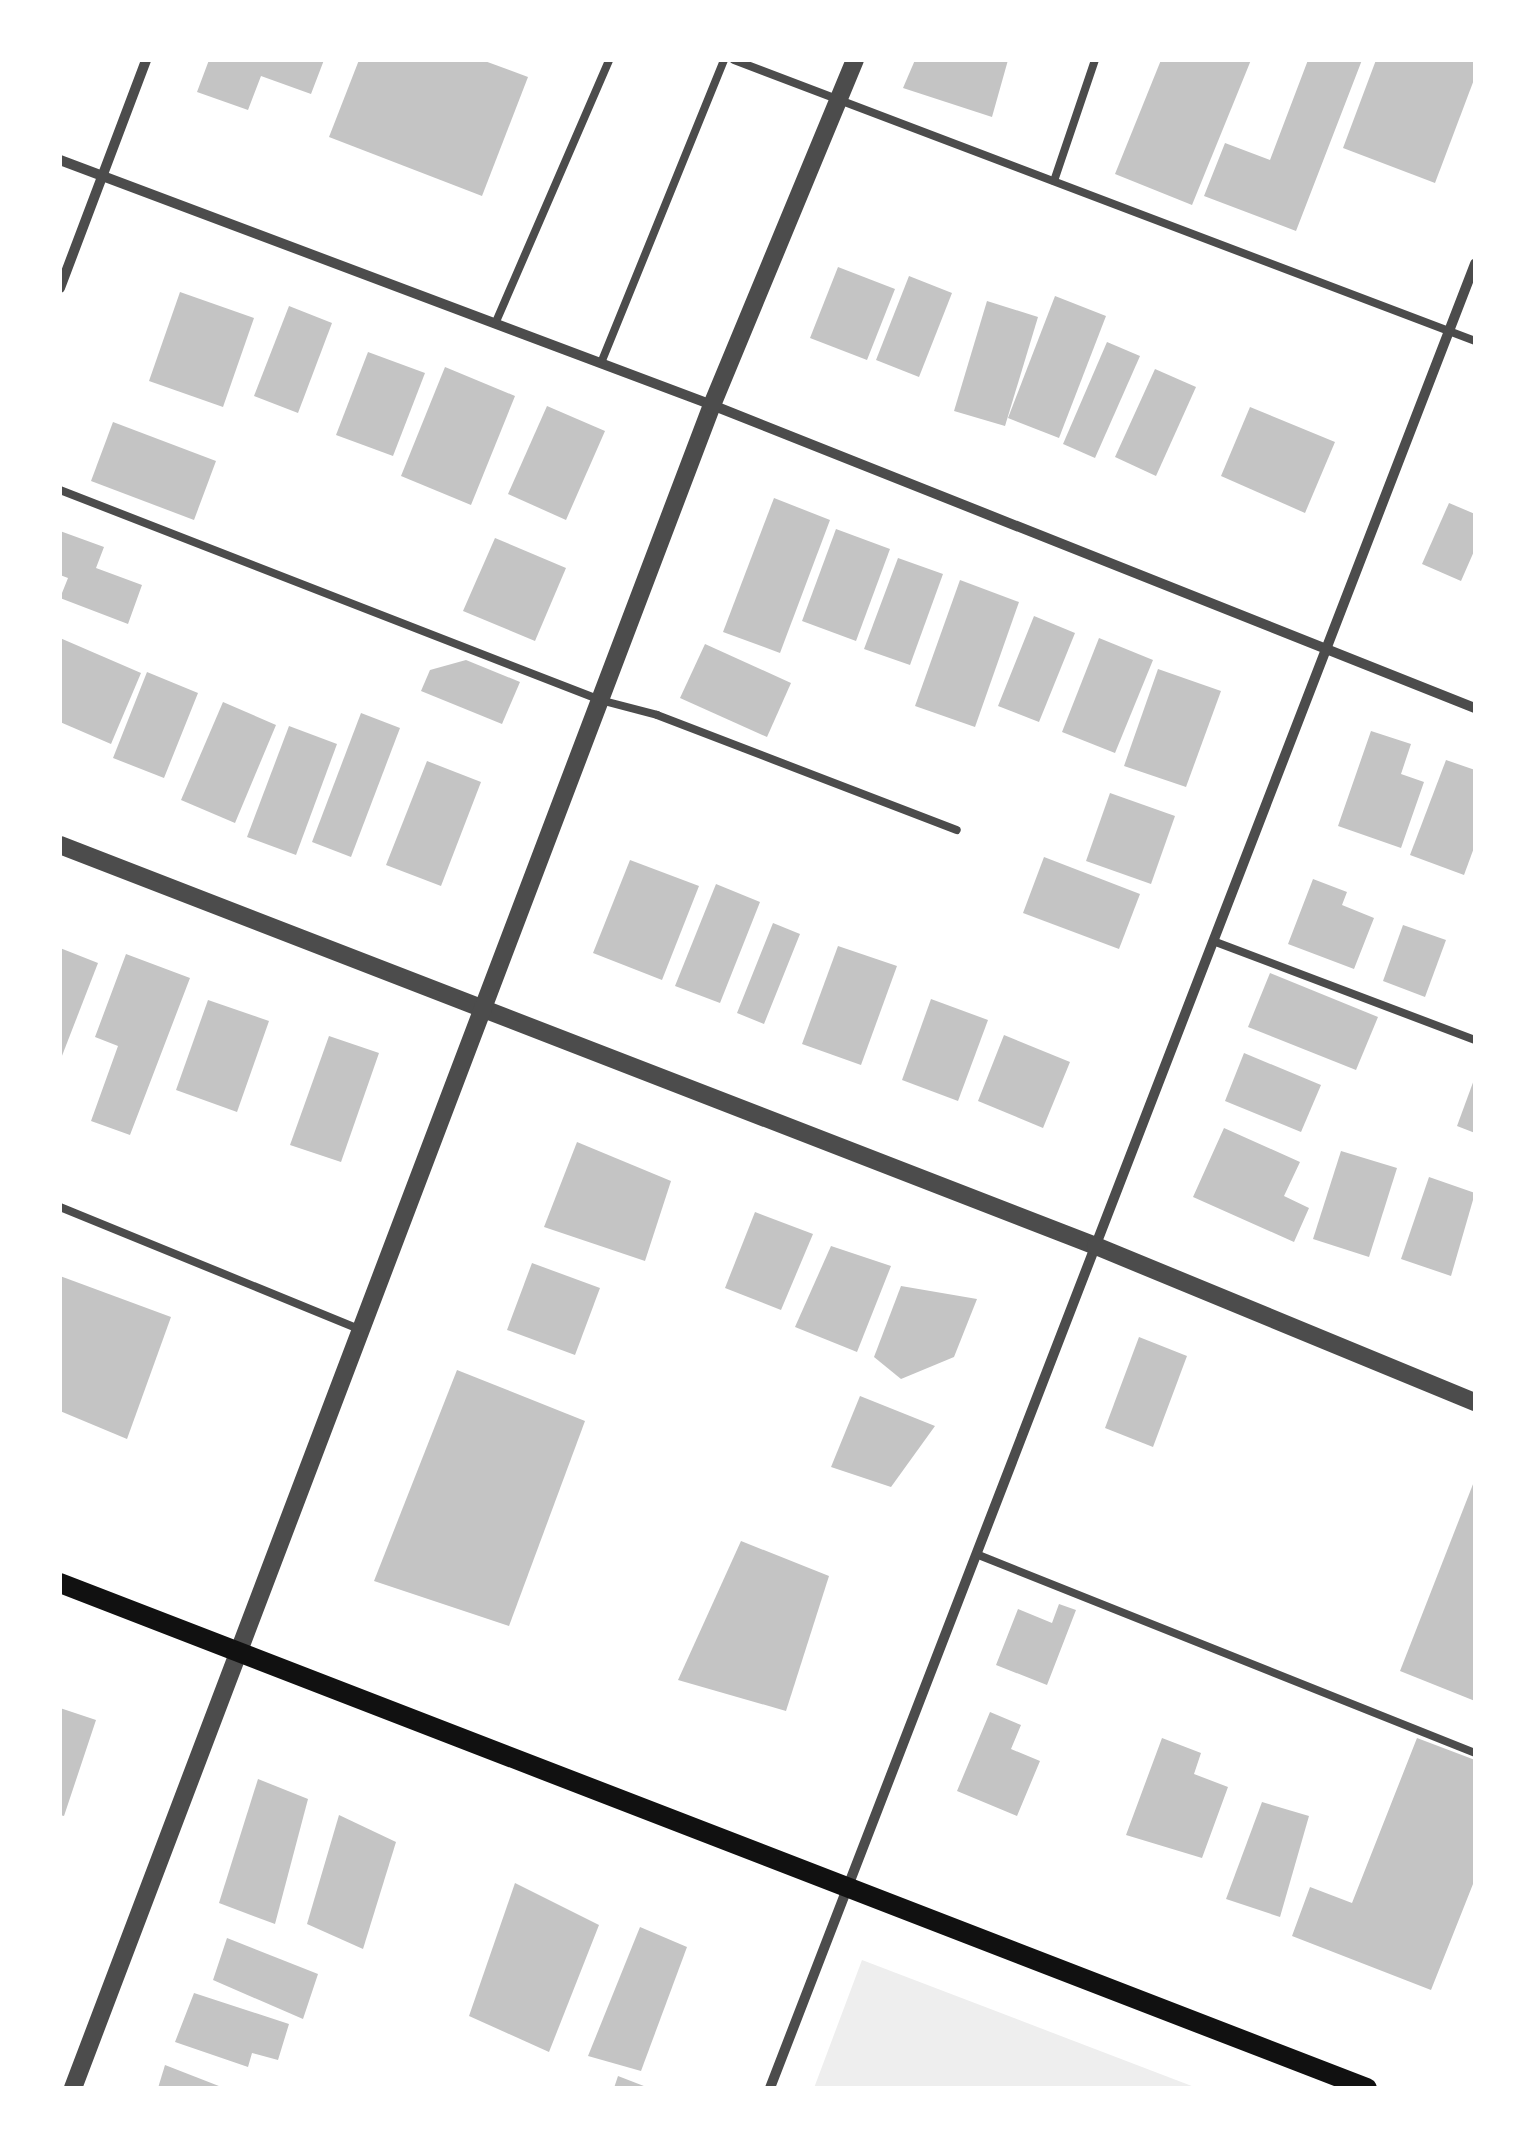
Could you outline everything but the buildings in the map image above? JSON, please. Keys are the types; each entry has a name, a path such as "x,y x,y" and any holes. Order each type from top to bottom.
{"main road":[{"path":"60,1582 1367,2088"}],"street":[{"path":"60,288 146,60"},
{"path":"73,2088 242,1653 712,405 856,60"},
{"path":"60,160 712,405 1475,708"},
{"path":"770,2088 1475,264"},
{"path":"60,846 1096,1246 1475,1402"}],"lane":[{"path":"495,324 609,60"},
{"path":"602,364 724,60"},
{"path":"734,60 1475,342"},
{"path":"1054,182 1096,60"},
{"path":"60,490 600,700 657,715 957,830"},
{"path":"1213,941 1475,1040"},
{"path":"60,1207 362,1330"},
{"path":"976,1554 1475,1754"}],"shaded area":[{"path":"862,1960 1197,2088 814,2088"}]}
